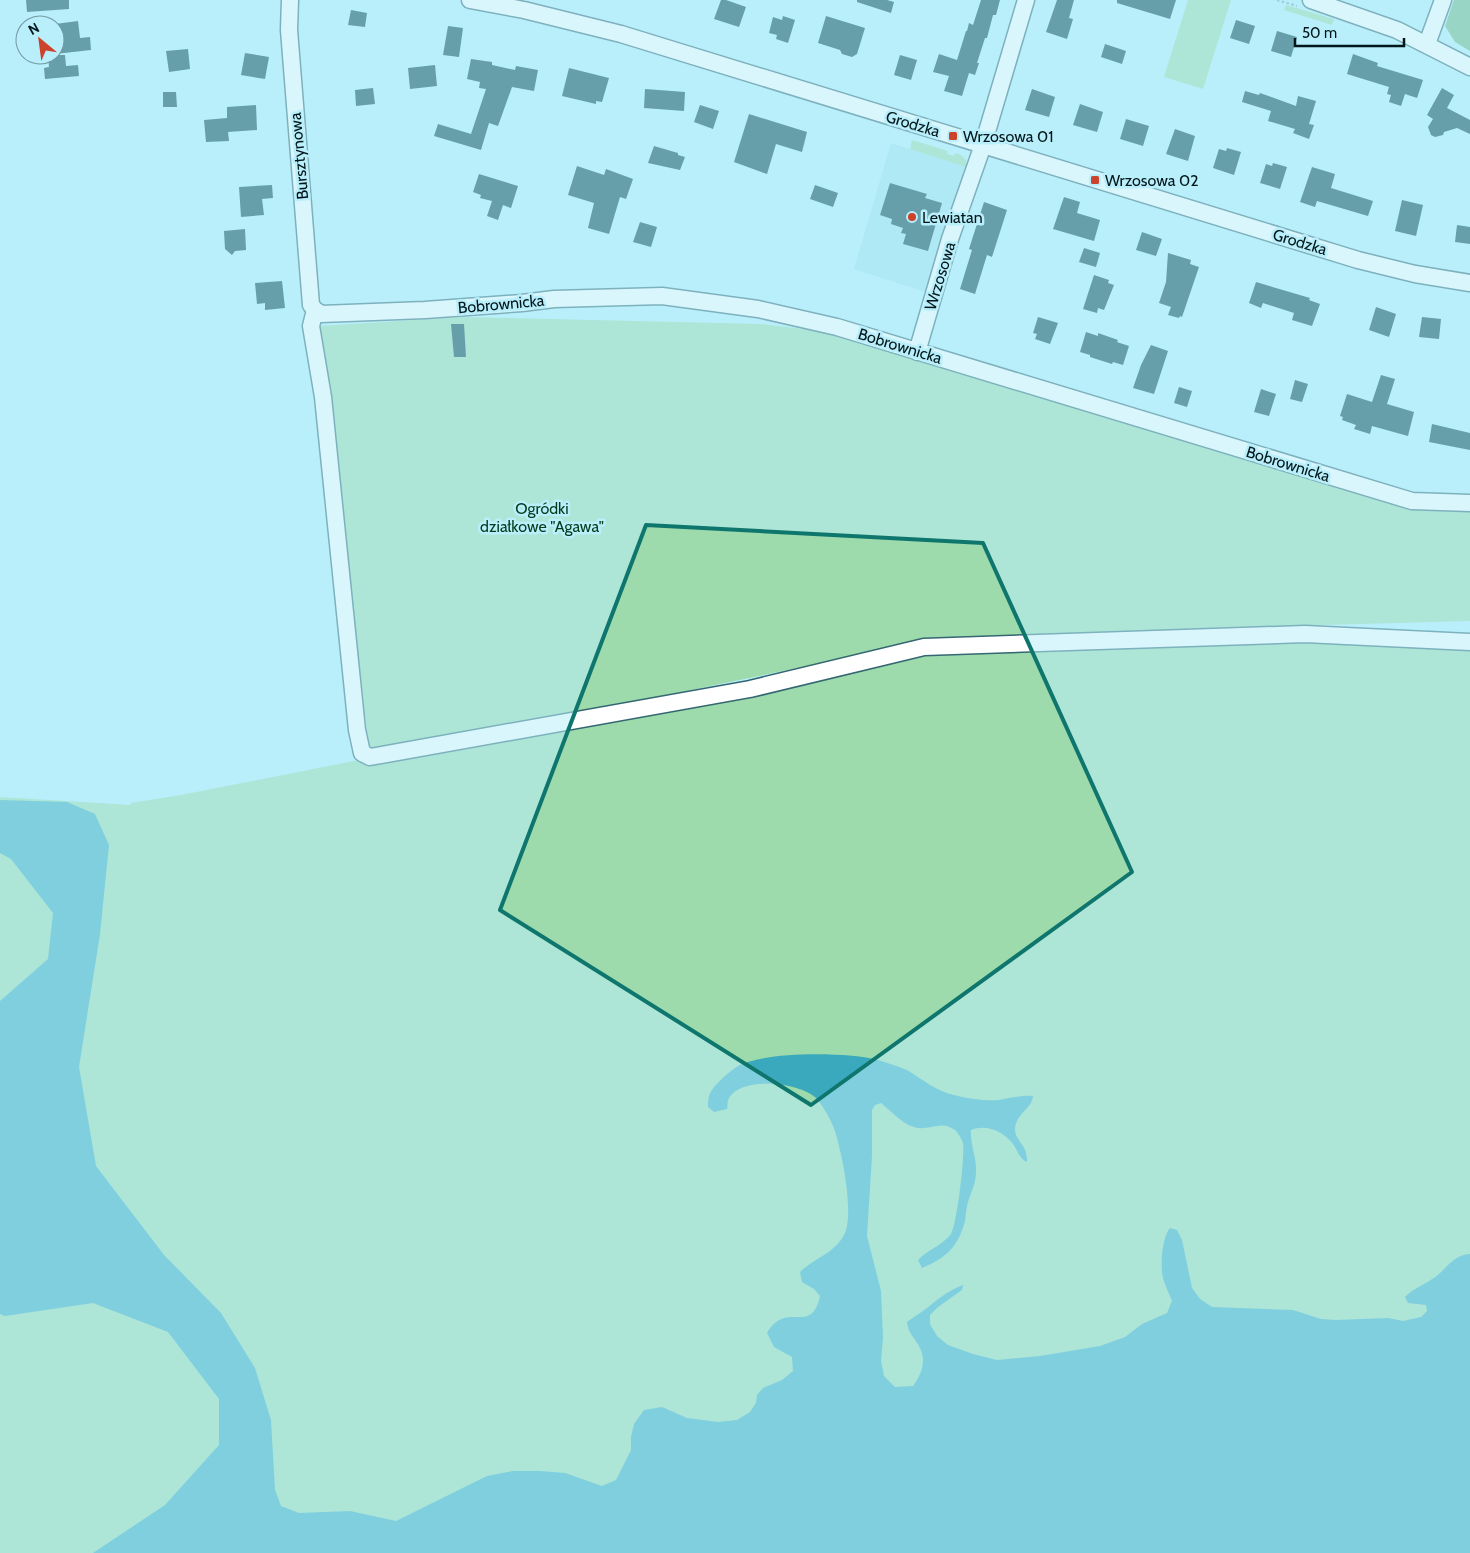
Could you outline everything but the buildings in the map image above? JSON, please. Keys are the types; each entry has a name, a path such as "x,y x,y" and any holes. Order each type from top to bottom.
{"street":[{"name":"Bursztynowa","path":"290,0 289,30 311,305 315,310 311,326 323,397 357,730 362,753 370,757 750,689 924,647 1305,634 1470,642"},
{"name":"Grodzka","path":"470,0 524,10 621,34 1366,262 1415,274 1470,283"},
{"name":"Wrzosowa","path":"917,352 950,240 983,145 1026,0"},
{"path":"1312,0 1382,24 1427,44 1470,67"},
{"path":"1427,44 1443,0"},
{"name":"Bobrownicka","path":"315,310 321,314 329,314 424,310 554,299 662,296 758,309 837,327 1412,501 1470,503"}],"highlighted area":[{"path":"646,525 983,543 1132,872 811,1105 500,910"}],"shaded area":[{"path":"891,143 969,168 928,293 854,269"},
{"path":"0,800 67,802 95,814 109,845 100,934 79,1067 96,1166 164,1255 221,1313 255,1368 271,1420 275,1490 281,1506 299,1513 350,1511 396,1521 487,1476 513,1471 565,1473 602,1486 616,1480 631,1450 634,1424 644,1410 662,1407 687,1418 718,1422 737,1420 750,1412 756,1403 757,1395 763,1388 782,1380 793,1371 792,1357 774,1347 767,1333 775,1323 782,1319 805,1317 816,1308 820,1296 814,1289 802,1282 800,1272 836,1246 841,1240 847,1223 848,1197 838,1141 827,1114 816,1098 797,1088 785,1085 758,1084 745,1086 736,1091 729,1098 727,1109 714,1112 708,1107 709,1097 717,1083 726,1075 738,1066 751,1061 787,1055 828,1054 878,1060 907,1070 941,1091 965,1098 999,1100 1020,1096 1033,1096 1030,1104 1018,1119 1015,1129 1017,1137 1026,1151 1027,1162 1020,1156 1009,1139 999,1132 988,1128 971,1130 976,1162 976,1176 967,1204 962,1230 955,1245 944,1256 922,1268 918,1260 951,1234 956,1217 960,1189 963,1143 956,1131 950,1127 914,1127 900,1120 881,1103 875,1105 872,1110 872,1156 867,1236 881,1291 883,1338 881,1361 884,1376 895,1387 913,1386 919,1377 923,1362 919,1346 910,1332 907,1322 944,1295 963,1285 962,1290 930,1315 930,1324 937,1336 948,1345 997,1360 1040,1356 1100,1346 1125,1337 1142,1324 1167,1313 1172,1301 1163,1278 1162,1259 1163,1245 1170,1228 1177,1230 1182,1240 1192,1288 1200,1299 1212,1307 1293,1310 1321,1319 1388,1318 1403,1321 1421,1317 1427,1311 1426,1305 1408,1303 1405,1297 1430,1281 1460,1256 1470,1254 1470,1553 93,1553 165,1505 219,1445 219,1399 168,1332 93,1303 5,1316 0,1314 0,1001 48,959 53,913 11,859 0,853"}],"green space":[{"path":"1188,0 1231,0 1203,89 1164,77"},
{"path":"1454,0 1470,0 1470,51 1455,42 1445,26"},
{"path":"1286,5 1334,19 1332,25 1284,10"},
{"path":"912,140 948,151 947,154 954,156 955,153 961,155 966,160 966,167 910,149"},
{"name":"Ogródki działkowe \"Agawa\"","path":"462,317 761,324 836,333 881,346 911,358 1408,506 1470,512 1470,621 1211,628 1433,632 1470,637 1470,1553 0,1553 0,797 131,805 131,803 181,795 685,696 846,660 1016,635 919,643 618,705 369,749 320,326"}],"place":[{"name":"Wrzosowa 01","path":"953,136"},
{"name":"Wrzosowa 02","path":"1095,180"},
{"name":"Lewiatan","path":"912,217"}]}
